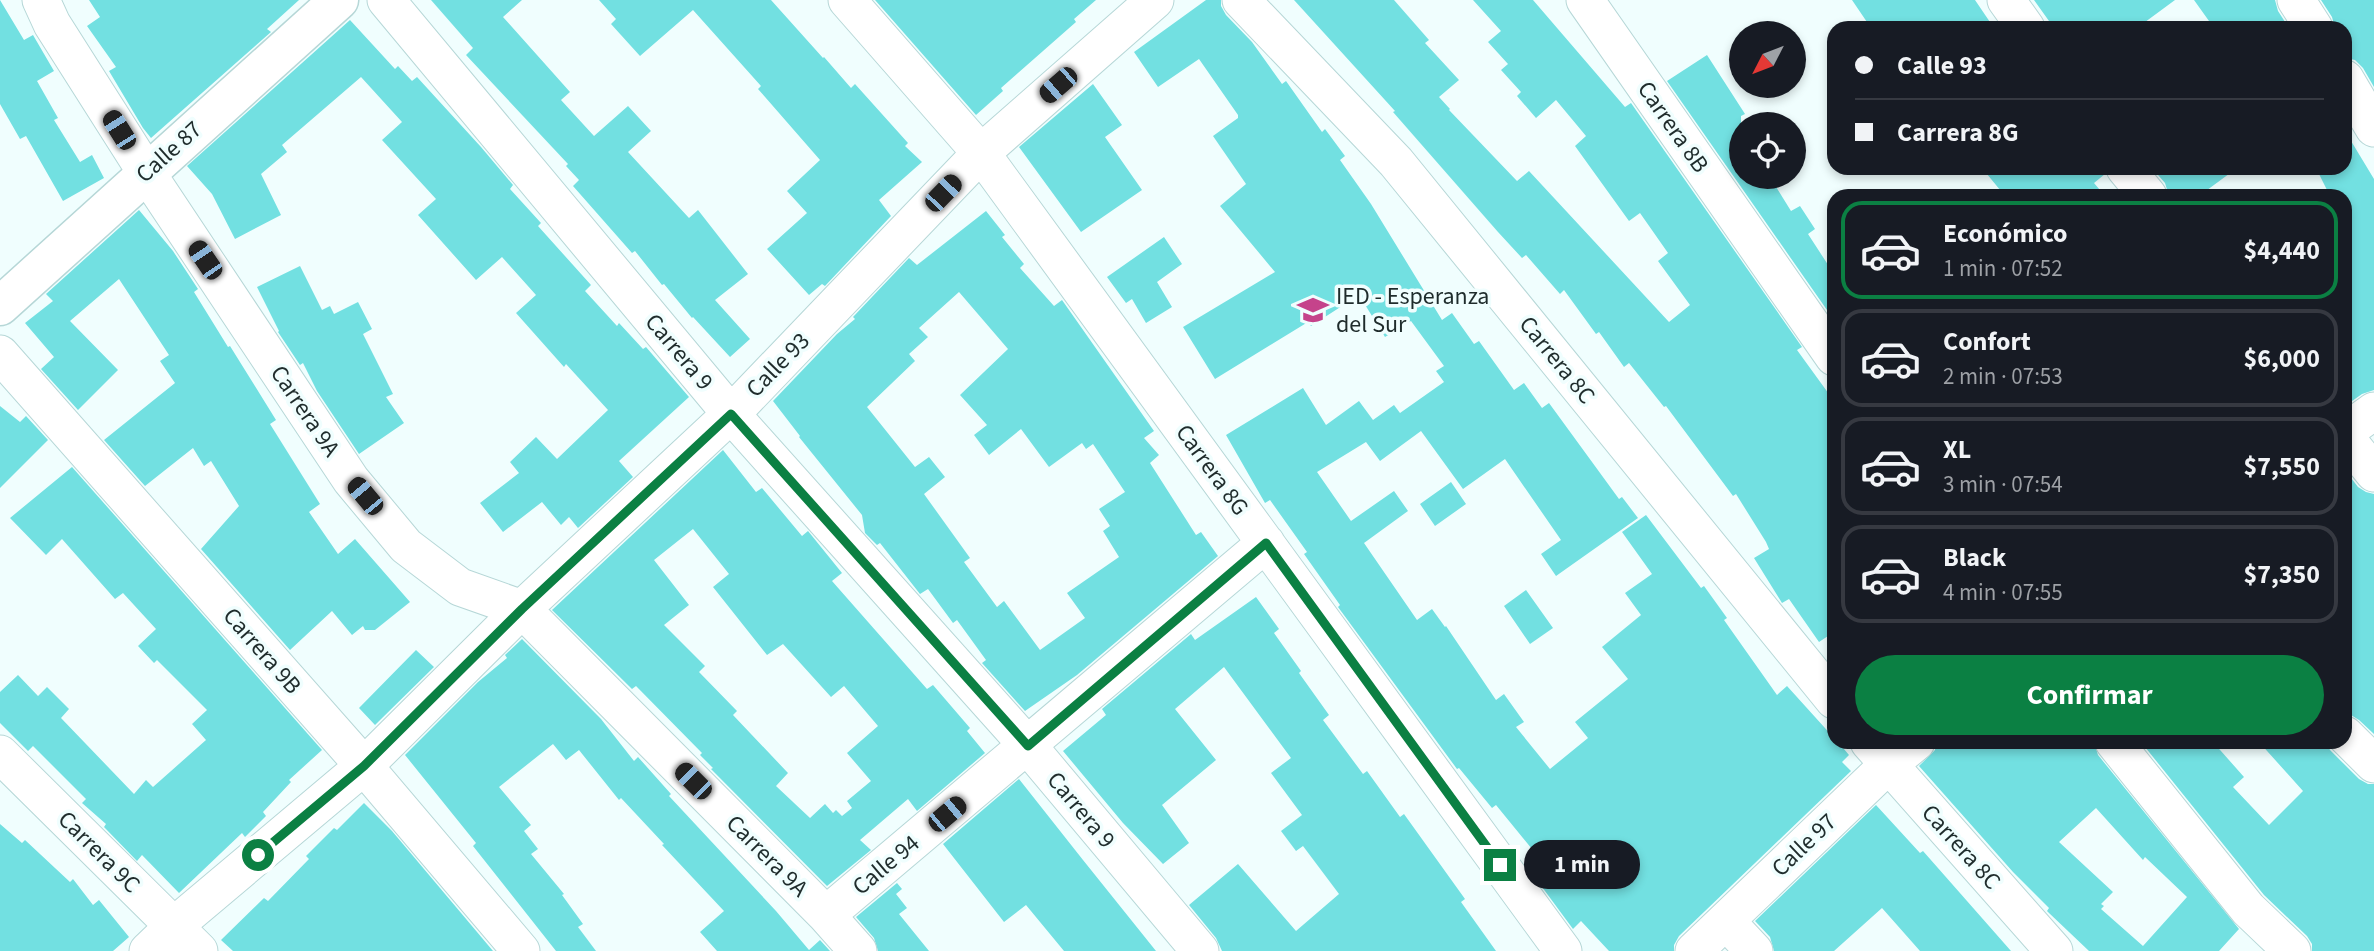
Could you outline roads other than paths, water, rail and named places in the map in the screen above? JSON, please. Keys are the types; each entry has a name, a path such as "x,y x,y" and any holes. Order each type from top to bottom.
{"street":[{"name":"Carrera 9A","path":"41,0 52,24 146,172 351,480 406,546 460,587 522,609 826,915 858,951"},
{"name":"Calle 87","path":"0,306 339,0"},
{"name":"Carrera 9","path":"386,0 731,414 1028,746 1200,951"},
{"name":"Carrera 8G","path":"847,0 981,153 1563,951"},
{"name":"Calle 93","path":"148,951 186,939 522,609 731,414 981,153 1155,0"},
{"name":"Carrera 8C","path":"1241,0 1396,162 1827,691"},
{"name":"Carrera 8B","path":"1585,0 1827,346"},
{"path":"2006,0 2021,21"},
{"path":"2296,0 2310,21"},
{"path":"2352,91 2374,128"},
{"path":"2131,175 2142,189"},
{"name":"Carrera 9B","path":"0,354 364,766 521,951"},
{"path":"2352,429 2374,411"},
{"path":"2352,444 2374,473"},
{"name":"Calle 94","path":"826,915 1266,543"},
{"path":"2352,743 2374,764"},
{"path":"2119,749 2248,909 2292,951"},
{"name":"Carrera 9C","path":"0,754 186,939"},
{"name":"Carrera 8C","path":"1878,754 2054,951"},
{"name":"Calle 97","path":"1694,951 1726,921 1878,754"},
{"path":"1726,921 1754,951"}],"place":[{"name":"IED - Esperanza del Sur","path":"1313,310"}]}
